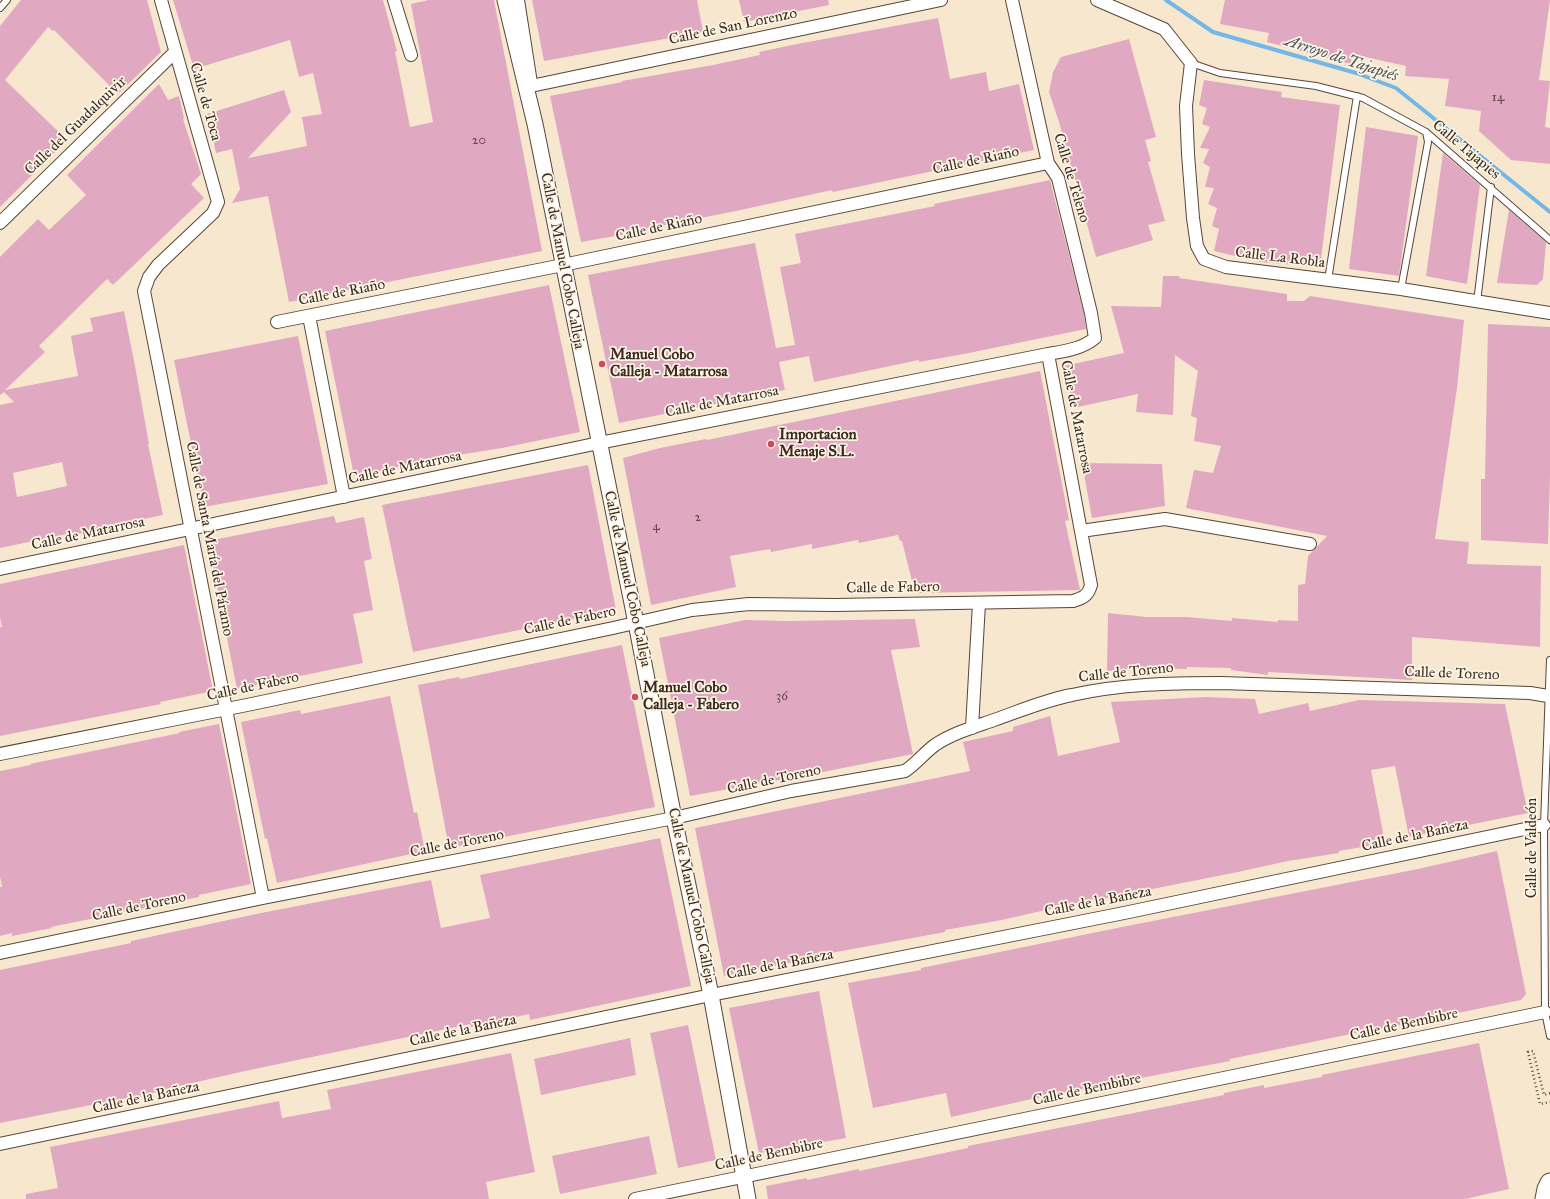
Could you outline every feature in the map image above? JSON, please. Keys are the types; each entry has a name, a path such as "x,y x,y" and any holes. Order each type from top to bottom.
{"main road":[{"path":"1545,1199 1550,1183"}],"street":[{"name":"Calle de Toca","path":"161,0 174,53 218,202 213,213"},
{"path":"394,0 410,55"},
{"name":"Calle de San Lorenzo","path":"532,86 941,0"},
{"name":"Calle de Teleno","path":"1012,0 1048,162 1058,178 1091,313 1095,338 1080,348 1048,354"},
{"path":"1097,0 1164,29 1192,63"},
{"name":"Calle de Manuel Cobo Calleja","path":"510,2 532,86 534,124"},
{"name":"Calle de Manuel Cobo Calleja","path":"510,2 711,995 748,1199"},
{"name":"Calle del Guadalquivir","path":"0,223 174,53"},
{"name":"Calle La Robla","path":"1192,63 1186,106 1188,154 1193,218 1197,246 1204,259 1226,267 1401,289 1550,313"},
{"name":"Calle de Riaño","path":"277,322 563,265 1048,162"},
{"name":"Calle de Santa María del Páramo","path":"213,213 158,265 149,277 144,291 192,529 225,709 263,898"},
{"path":"309,316 344,497"},
{"name":"Calle de Matarrosa","path":"0,569 599,443 1048,354 1081,531"},
{"path":"1081,531 1165,519 1310,544"},
{"name":"Calle de Fabero","path":"0,754 225,709 692,610 748,604 835,605 1073,601 1083,598 1088,593 1091,586 1081,531"},
{"path":"972,728 979,603"},
{"name":"Calle de Toreno","path":"0,953 263,898 674,818 791,792 905,771 914,765 935,745 954,735 1023,708 1071,695 1118,687 1163,684 1221,683 1530,693 1548,696"},
{"name":"Calle de la Bañeza","path":"0,1144 711,995 1124,913 1544,825"},
{"name":"Calle de Bembibre","path":"635,1199 1545,1012"}],"lane":[{"path":"0,8 6,0"},
{"name":"Calle Tajapies","path":"1192,63 1220,73 1316,86 1363,98 1426,132 1491,187 1550,240"},
{"path":"1328,280 1357,96"},
{"path":"1401,289 1428,142 1426,132"},
{"path":"1477,302 1491,187"},
{"name":"Calle de Valdeón","path":"1550,660 1544,825 1545,1012 1550,1036"}],"path":[{"path":"1550,1093 1544,1095 1533,1051 1528,1052 1540,1104 1550,1102"}],"building":[{"path":"21,0 147,0 161,52 118,94 54,30 53,31 48,27 5,80 67,140 0,207 0,26"},
{"path":"173,0 383,0 397,51 395,51 410,127 433,122 411,4 429,0 494,0 542,251 289,302 268,196 232,203 240,189 232,149 216,153 207,114 284,90 291,112 248,158 307,146 302,117 322,114 313,73 299,77 290,40 194,69"},
{"path":"532,0 697,0 703,32 544,61"},
{"path":"739,0 828,0 829,5 744,22"},
{"path":"1225,0 1550,0 1539,80 1550,81 1545,127 1550,128 1550,164 1511,160 1479,131 1481,111 1445,106 1449,79 1405,76 1406,66 1352,54 1351,64 1267,42 1269,33 1220,24"},
{"path":"938,18 950,79 986,72 989,91 1019,84 1034,150 833,192 832,190 644,229 644,231 581,242 550,96 622,81 713,65 760,55 759,52 797,44"},
{"path":"1129,39 1156,137 1145,140 1151,161 1148,162 1165,221 1148,225 1153,240 1096,257 1059,122 1049,92 1053,72 1061,57"},
{"path":"1204,80 1282,92 1281,97 1340,105 1320,267 1261,262 1214,251 1219,229 1212,226 1217,208 1208,204 1214,188 1205,187 1210,167 1203,163 1209,149 1200,148 1210,127 1202,124 1207,108 1199,105"},
{"path":"159,84 168,100 179,96 183,119 201,174 191,184 204,198 113,285 107,279 39,346 45,352 5,390 78,376 71,336 93,331 90,318 124,311 148,444 163,515 115,525 116,527 77,534 76,532 0,548 0,405 14,402 4,392 0,395 0,257 38,219 49,230 86,195 67,175","holes":["62,462 67,486 17,497 13,473"]},
{"path":"1366,127 1418,136 1399,276 1349,269"},
{"path":"1443,153 1480,185 1467,284 1426,276"},
{"path":"1050,180 1084,314 1086,329 964,354 919,362 919,360 814,382 809,356 779,362 785,390 619,423 588,275 755,243 776,348 795,345 780,267 801,263 795,234 935,206 934,204"},
{"path":"1509,210 1546,242 1543,279 1537,285 1497,283"},
{"path":"1163,276 1180,276 1179,278 1287,294 1287,301 1304,301 1310,296 1464,320 1457,388 1435,539 1469,542 1467,564 1541,566 1540,647 1412,637 1412,680 1268,672 1268,675 1231,670 1231,668 1145,668 1107,671 1108,613 1147,617 1187,617 1232,621 1232,618 1278,622 1278,620 1298,621 1298,585 1305,584 1308,556 1327,536 1186,508 1194,470 1213,473 1221,446 1194,441 1197,418 1191,416 1198,371 1175,355 1173,415 1136,412 1138,394 1073,408 1064,366 1124,353 1111,306 1161,307"},
{"path":"549,285 580,432 354,476 325,331"},
{"path":"1488,324 1550,327 1550,475 1548,544 1481,540 1481,479 1485,479"},
{"path":"298,336 328,484 204,507 174,360"},
{"path":"1040,371 1069,520 1065,521 1080,590 915,593 902,541 900,541 898,535 859,543 858,540 812,549 812,544 771,552 770,549 730,556 736,587 651,605 623,458 660,448 707,440"},
{"path":"1082,463 1162,464 1165,506 1092,518"},
{"path":"588,465 616,610 413,652 382,505"},
{"path":"334,516 336,523 364,517 372,559 364,561 373,610 353,614 363,663 237,689 208,541"},
{"path":"184,545 213,691 160,702 161,704 0,736 0,627 2,627 0,617 0,584"},
{"path":"915,619 920,647 891,650 913,754 690,796 659,638 745,620 787,621"},
{"path":"622,645 655,807 449,848 418,685 459,677 460,679"},
{"path":"390,696 414,813 417,812 425,851 277,883 267,838 265,839 241,722 300,710 301,714"},
{"path":"1206,697 1255,699 1259,714 1308,703 1310,711 1359,700 1505,704 1528,813 1409,837 1395,766 1371,770 1385,843 1102,899 1102,897 1002,920 945,930 945,932 804,958 804,960 724,976 695,828 970,771 963,742 1013,731 1013,727 1050,716 1058,756 1120,742 1111,702"},
{"path":"219,724 251,884 199,895 199,897 51,927 52,928 12,936 12,933 0,936 0,887 2,887 0,876 0,771"},
{"path":"660,838 691,986 530,1020 529,1014 471,1027 470,1024 245,1071 157,1092 0,1123 0,970 131,943 131,941 256,914 431,880 441,928 490,918 480,875"},
{"path":"1497,851 1526,994 1521,1000 1230,1059 1230,1061 1041,1097 951,1117 946,1093 873,1108 848,983 921,970 921,968 1122,927 1418,869"},
{"path":"819,991 846,1138 759,1153 729,1008"},
{"path":"688,1025 716,1160 678,1168 650,1033"},
{"path":"630,1038 636,1075 541,1095 534,1059"},
{"path":"1479,1043 1509,1189 1465,1199 768,1199 766,1186 807,1178 807,1180 859,1169 859,1171 968,1148 968,1146 1224,1095 1224,1093 1264,1085 1264,1088 1322,1077 1322,1075"},
{"path":"511,1053 535,1172 486,1182 489,1199 26,1199 26,1194 58,1188 50,1147 279,1101 282,1118 331,1109 327,1090"},
{"path":"649,1136 657,1174 560,1194 552,1156"}],"waterway":[{"name":"Arroyo de Tajapiés","path":"1166,0 1213,32 1356,73 1396,88 1550,212"}],"place":[{"name":"Manuel Cobo Calleja - Matarrosa","path":"602,364"},
{"name":"Importacion Menaje S.L.","path":"771,444"},
{"name":"Manuel Cobo Calleja - Fabero","path":"635,697"}]}
